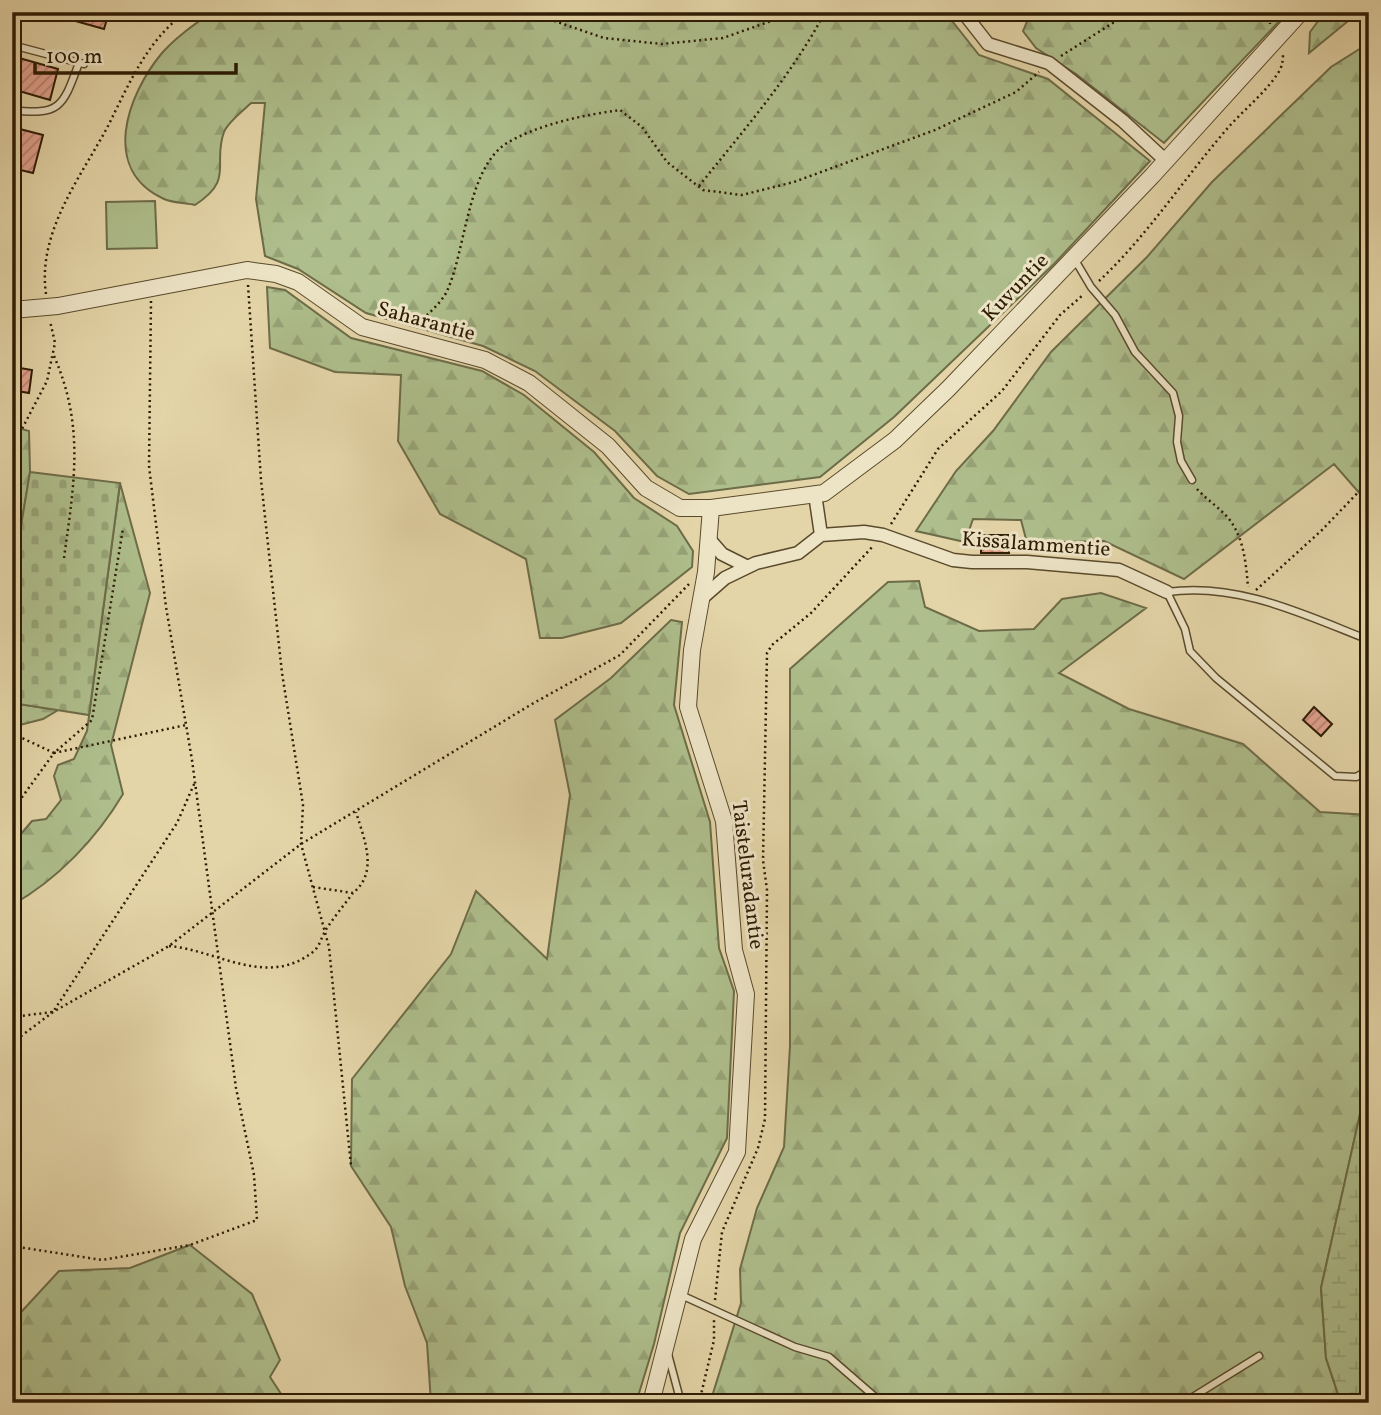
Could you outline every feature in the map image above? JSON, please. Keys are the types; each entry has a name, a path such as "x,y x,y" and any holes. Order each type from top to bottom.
{"street":[{"path":"963,12 988,44 1049,63 1123,121 1166,161"},
{"name":"Kuvuntie","path":"711,508 824,493 895,440 1074,258 1301,12"},
{"name":"Saharantie","path":"12,310 48,307 247,270 276,275 298,282 362,327 485,360 529,383 608,446 646,488 680,508 711,508"},
{"path":"701,599 725,578 748,567 798,553 821,536 815,494"},
{"name":"Taisteluradantie","path":"651,1403 681,1296 693,1239 737,1152 746,994 734,950 724,821 688,707 692,650 706,572 711,508"},
{"name":"Kissalammentie","path":"821,536 864,532 883,535 953,559 972,562 1027,562 1119,570 1167,592"},
{"path":"709,539 722,554 748,567"}],"lane":[{"path":"12,45 82,64 62,104 53,111 12,110"},
{"path":"1074,258 1091,287 1115,315 1135,352 1173,393 1179,416 1177,442 1181,461 1192,480"},
{"path":"1369,640 1265,600 1192,588 1167,592 1185,629 1190,651 1216,678 1335,776 1356,777 1369,770"},
{"path":"681,1296 795,1347 829,1357 882,1403"},
{"path":"667,1349 681,1403"},
{"path":"1183,1403 1259,1356"}],"path":[{"path":"12,447 47,381 54,354 55,343 45,287 47,253 68,196 132,76 169,24 186,12"},
{"path":"528,12 604,38 662,44 723,38 771,21 824,12"},
{"path":"606,12 640,19 751,12"},
{"path":"699,186 810,40 824,12"},
{"path":"406,338 446,294 461,254 472,203 485,167 506,144 575,117 620,110 642,127 667,162 703,190 742,195 794,182 935,130 1005,98 1016,92 1049,63 1130,12"},
{"path":"699,1403 714,1340 722,1232 758,1148 765,1119 767,890 763,860 767,653 772,645 811,613 883,535 938,449 1002,391 1060,315 1141,238 1165,203 1280,69"},
{"path":"247,270 262,494 282,673 303,805 301,844 329,947 351,1166"},
{"path":"12,1246 102,1259 190,1245 257,1220 254,1175 236,1088 195,782 166,607 149,467 152,287"},
{"path":"54,354 68,387 74,419 75,477 64,558"},
{"path":"1192,480 1210,503 1228,519 1239,537 1244,552 1249,597"},
{"path":"1249,597 1367,483"},
{"path":"12,810 54,753 92,720 123,528"},
{"path":"12,1043 53,1012 169,946 301,844 532,704 620,655 684,587 706,572"},
{"path":"12,738 20,737 54,753 186,725"},
{"path":"12,1017 53,1012 177,823 195,782"},
{"path":"169,946 194,948 217,959 251,968 291,964 316,950 325,931 353,893 362,886 368,866 367,846 356,812"},
{"path":"313,887 353,893"}],"green space":[{"path":"212,12 945,12 979,55 1048,79 1150,161 1054,264 894,417 820,477 689,494 657,476 615,431 535,371 483,346 366,313 298,269 265,256 256,199 265,103 251,103 226,128 221,144 219,179 207,196 195,205 164,199 144,186 132,170 126,151 130,110 149,70 162,53 179,36"},
{"path":"1031,12 1288,12 1164,143 1076,74 1036,48 1023,31"},
{"path":"1325,12 1359,12 1309,53 1310,32"},
{"path":"1369,43 1369,504 1334,464 1184,579 1104,541 1027,543 1021,520 973,519 965,542 916,531 956,471 993,431 1051,352 1147,257 1212,182 1331,67"},
{"path":"155,201 157,248 107,249 106,202"},
{"path":"267,287 285,290 351,338 482,371 524,395 594,452 634,498 677,526 693,551 692,567 621,623 562,638 540,638 526,559 440,514 398,441 401,375 335,372 270,348"},
{"path":"12,429 29,431 30,472 12,580"},
{"path":"30,472 120,483 89,715 12,703 12,580"},
{"path":"120,483 150,593 111,745 123,794 75,857 45,883 12,905 12,870 20,862 14,842 32,821 46,819 61,800 54,776 58,765 74,759 87,731"},
{"path":"919,581 925,607 979,631 1034,629 1062,599 1101,593 1146,608 1059,673 1129,709 1243,744 1320,812 1369,815 1369,1074 1321,1288 1326,1358 1341,1403 710,1403 741,1303 740,1269 757,1208 784,1147 790,1046 790,669 888,582"},
{"path":"671,620 682,622 674,705 710,822 719,948 734,991 727,1138 680,1233 654,1344 636,1403 431,1403 427,1343 405,1286 391,1227 351,1166 352,1079 451,954 476,891 547,959 570,795 555,720 611,678"},
{"path":"12,703 58,710 43,719 12,727"},
{"path":"1369,1074 1369,1403 1341,1403 1326,1358 1321,1288"},
{"path":"190,1245 252,1294 280,1360 270,1377 287,1403 12,1403 12,1322 59,1271 130,1268"}],"building":[{"path":"55,12 109,12 104,29 54,15"},
{"path":"12,56 58,69 50,100 12,89"},
{"path":"12,127 43,135 33,173 12,168"},
{"path":"20,368 32,370 29,393 17,391"},
{"path":"981,535 1008,535 1009,553 981,553"},
{"path":"1314,707 1332,724 1321,736 1303,720"}]}
